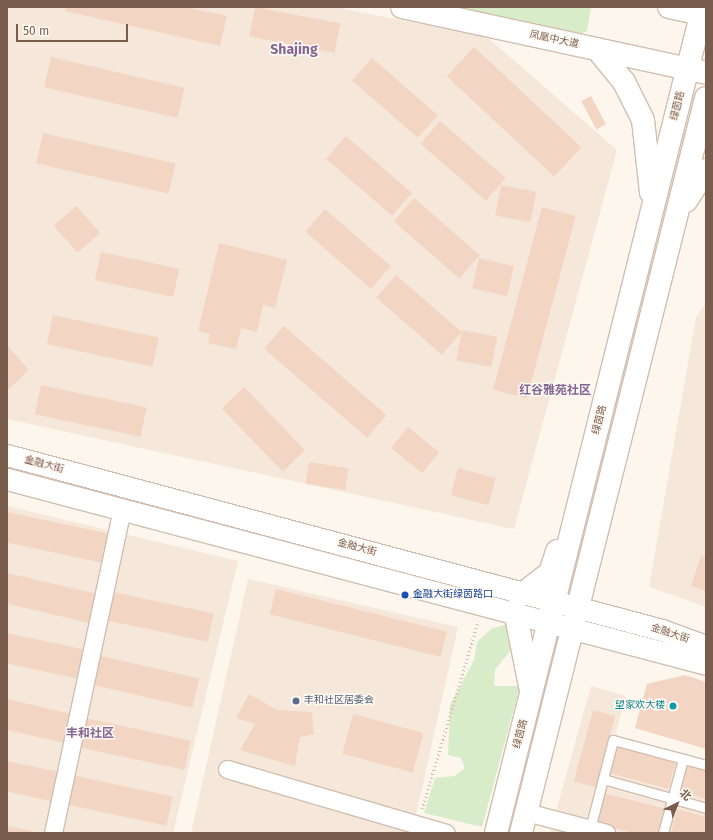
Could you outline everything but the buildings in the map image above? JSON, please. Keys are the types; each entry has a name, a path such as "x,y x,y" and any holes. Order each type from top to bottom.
{"main road":[{"name":"凤凰中大道","path":"402,7 697,71"},
{"path":"669,7 703,12"},
{"name":"绿茵路","path":"496,833 652,211 697,71 703,12"},
{"path":"597,49 624,82 642,120 652,211"},
{"path":"521,833 706,98"},
{"path":"676,217 706,170"},
{"path":"531,692 519,602 550,572 570,505 582,488"}],"street":[{"name":"金融大街","path":"7,455 519,602 575,617 706,646"},
{"name":"金融大街","path":"7,479 483,603 519,602"},
{"path":"53,833 122,509"},
{"name":"金融大街","path":"575,617 706,664"},
{"path":"227,769 446,833"},
{"path":"526,812 598,831"}],"lane":[{"path":"598,831 602,779 613,740 706,765"},
{"path":"663,833 683,759"},
{"path":"602,779 706,808"}],"path":[{"path":"417,824 483,603"}],"shaded area":[{"path":"7,7 334,7 487,37 617,150 514,529 7,419"},
{"path":"706,303 706,607 649,587 696,317"},
{"path":"7,506 238,561 173,833 7,833"},
{"path":"248,579 458,627 412,833 191,833"},
{"path":"591,686 626,696 614,739 706,761 706,833 550,833"}],"green space":[{"path":"452,7 591,8 587,31 579,35"},
{"path":"507,624 515,645 495,670 494,686 520,686 482,827 424,813 435,778 455,776 465,768 461,758 448,755 450,705 474,660 477,642 491,629"}],"place":[{"name":"金融大街绿茵路口","path":"405,595"},
{"name":"丰和社区居委会","path":"296,701"},
{"name":"望家欢大楼","path":"673,706"}],"district":[{"name":"Shajing","path":"294,50"},
{"name":"红谷雅苑社区","path":"555,391"},
{"name":"丰和社区","path":"90,734"}]}
